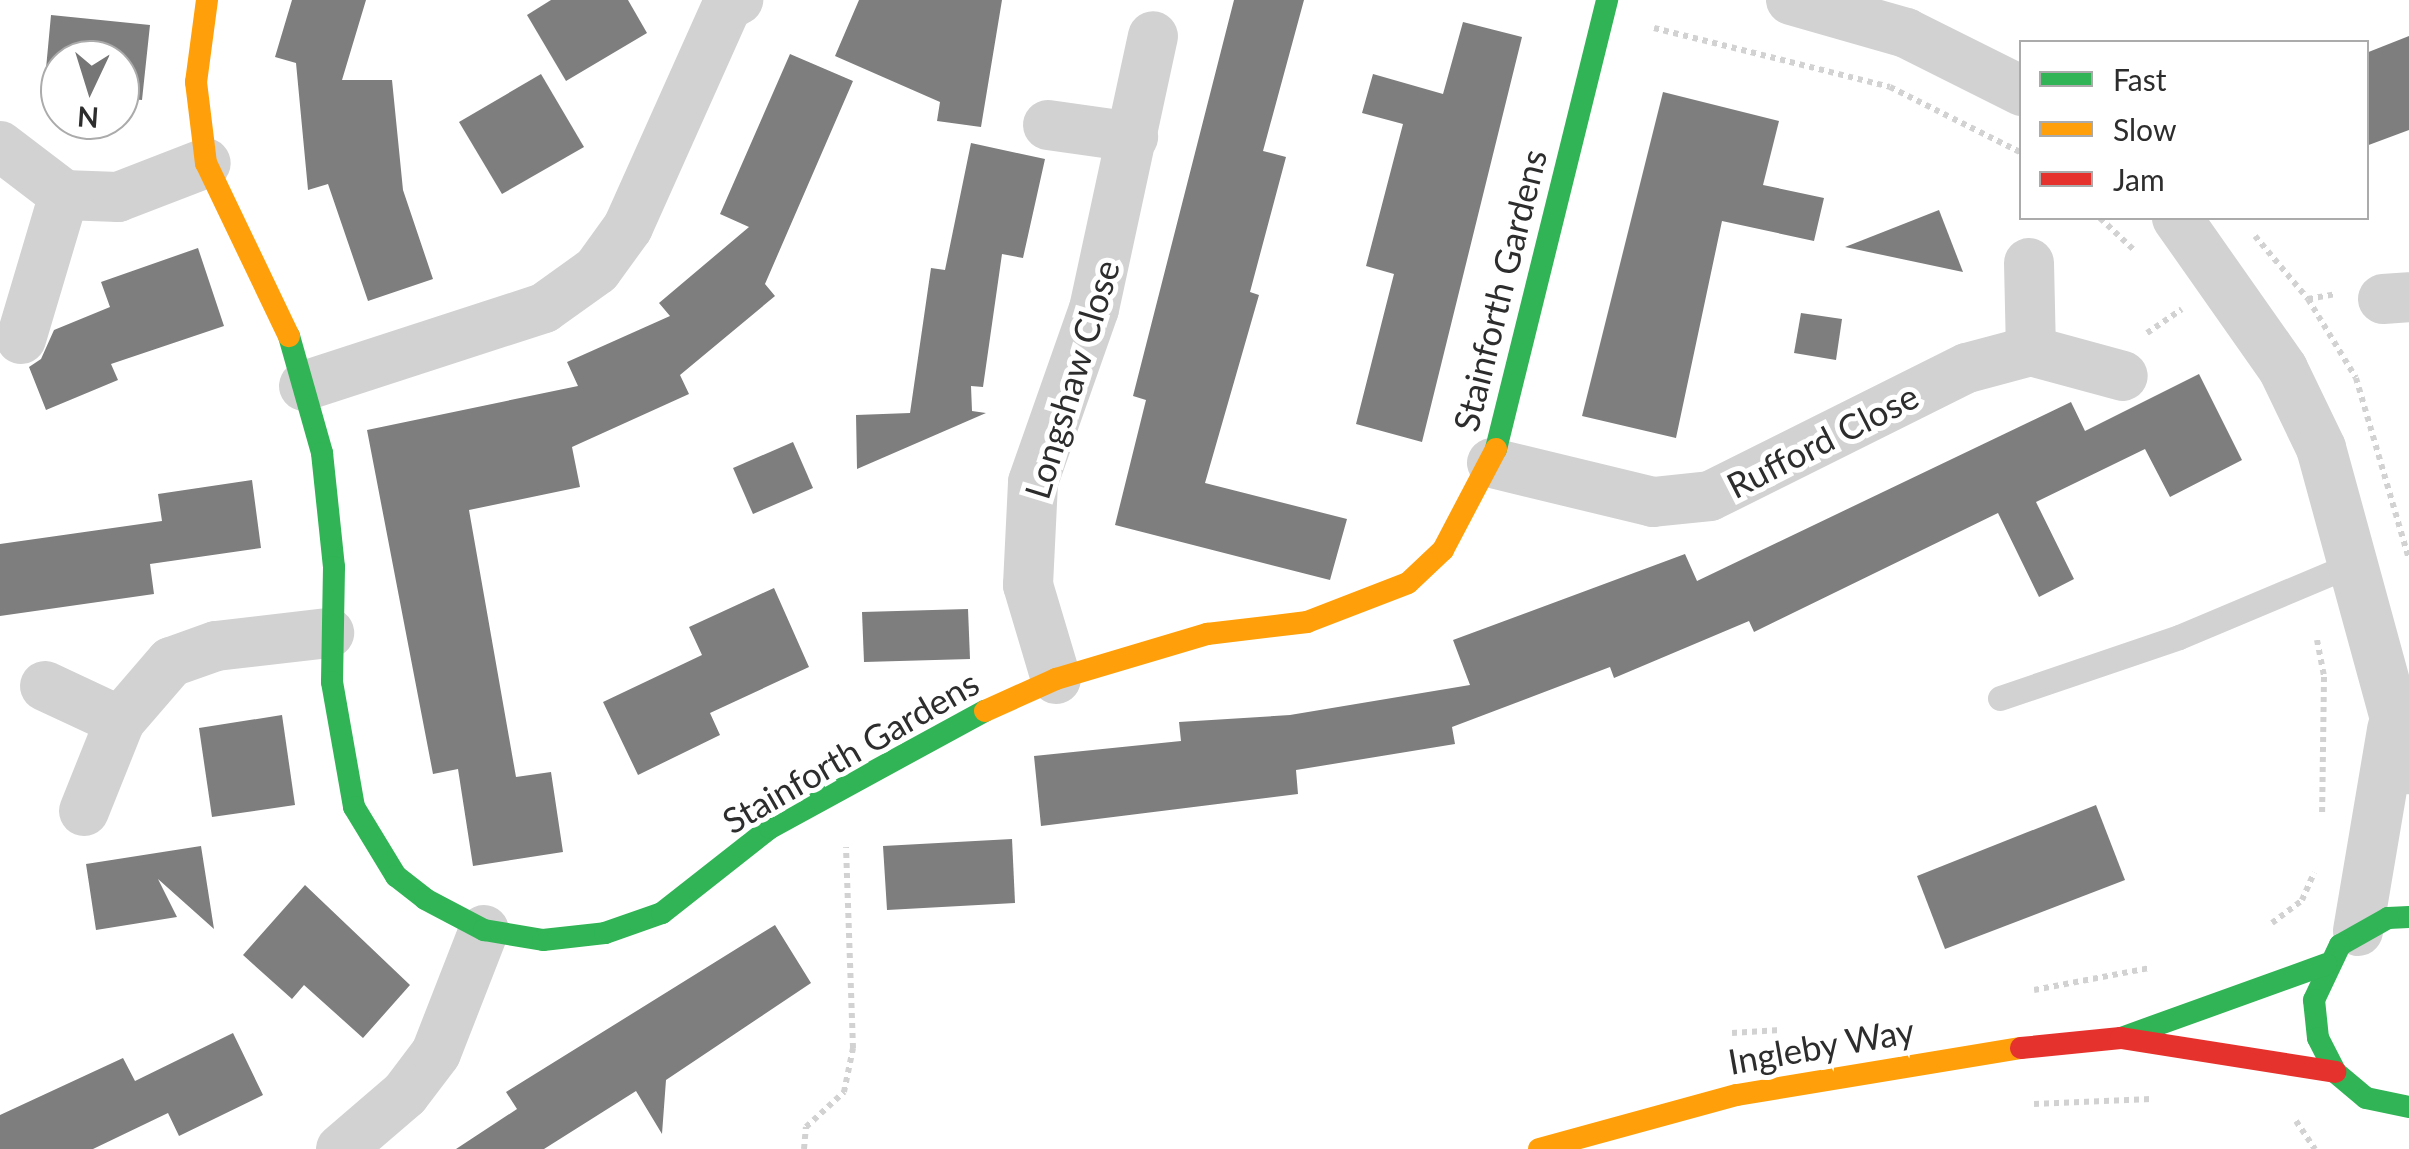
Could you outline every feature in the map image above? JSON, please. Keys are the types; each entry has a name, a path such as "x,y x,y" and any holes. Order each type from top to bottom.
{"street":[{"name":"Stainforth Gardens","path":"207,0 196,82 206,164 283,312 304,386 332,522 330,632 340,751 370,838 424,899 484,930 543,940 606,933 662,913 770,828 844,790 939,732 1056,679 1207,634 1307,622 1364,606 1408,584 1443,550 1492,463 1605,8"},
{"path":"1790,0 1913,17 2019,89"},
{"path":"304,386 529,314 597,270 628,227 730,2"},
{"name":"Longshaw Close","path":"1056,679 1028,585 1033,482 1094,309 1153,36"},
{"path":"1048,124 1133,137"},
{"path":"0,146 64,194 118,196 206,164"},
{"path":"21,340 64,194"},
{"path":"2178,220 2283,369 2320,448 2355,563 2393,722 2409,769"},
{"path":"2028,263 2031,351 2123,376"},
{"name":"Rufford Close","path":"1492,463 1653,502 1710,496 1967,368 2031,351"},
{"path":"84,811 120,721 171,662 216,646 330,632"},
{"path":"45,686 120,721"},
{"path":"2382,1127 2366,1098 2335,1072 2316,1019 2342,947 2393,722"},
{"name":"Ingleby Way","path":"2121,1038 2409,916"},
{"path":"341,1149 405,1094 436,1053 484,930"},
{"name":"Ingleby Way","path":"1539,1149 1737,1094 1975,1053 2121,1038 2335,1072"},
{"path":"2366,1098 2409,1107"}],"lane":[{"path":"2000,698 2179,636 2355,563"}],"path":[{"path":"1605,8 1890,86 2019,151"},
{"path":"2102,220 2138,255"},
{"path":"2177,292 2199,321"},
{"path":"2305,582 2324,677 2322,838"},
{"path":"804,1149 806,1127 844,1092 853,1048 844,790"},
{"path":"2263,928 2302,900 2318,855"},
{"path":"2022,1105 2170,1098"},
{"path":"2284,1111 2315,1149"}],"building":[{"path":"292,0 366,0 342,80 392,80 403,190 433,279 368,301 328,184 308,190 296,63 275,57"},
{"path":"551,0 628,0 647,33 566,81 527,15"},
{"path":"859,0 1002,0 981,127 937,121 940,102 835,56"},
{"path":"1234,0 1304,0 1263,151 1286,157 1250,292 1259,295 1205,483 1347,519 1330,580 1115,525 1146,400 1133,396"},
{"path":"51,15 150,25 142,100 140,40 49,40"},
{"path":"1463,22 1522,37 1422,442 1356,424 1394,274 1366,266 1403,124 1362,113 1373,74 1443,94"},
{"path":"2409,36 2409,130 2369,145 2369,52"},
{"path":"790,54 853,81 765,284 775,296 680,375 689,394 572,447 580,487 469,510 516,777 551,772 563,852 473,866 458,769 433,774 367,430 578,386 567,362 670,316 659,303 749,227 720,214"},
{"path":"541,74 584,147 502,194 459,122"},
{"path":"1663,92 1779,121 1763,185 1824,198 1814,241 1722,221 1676,438 1582,416"},
{"path":"971,143 1045,159 1023,258 1002,254 983,387 971,386 972,411 986,413 857,469 856,415 910,413 931,268 945,270"},
{"path":"1939,210 1963,272 1845,247"},
{"path":"198,248 224,326 111,364 118,380 46,410 29,367 41,359 54,330 110,307 101,282"},
{"path":"1801,313 1842,319 1836,360 1794,353"},
{"path":"2199,374 2242,460 2170,497 2145,449 2036,502 2074,579 2039,597 1998,513 1754,632 1749,621 1614,678 1610,667 1452,727 1455,744 1296,770 1298,794 1041,826 1034,756 1181,741 1179,722 1290,715 1470,685 1453,640 1685,554 1697,581 2071,402 2085,431"},
{"path":"793,442 813,488 753,514 733,468"},
{"path":"252,480 261,548 150,564 154,594 0,616 0,544 162,521 158,494"},
{"path":"774,588 809,667 710,713 720,735 638,775 603,702 702,655 689,627"},
{"path":"968,609 970,659 864,662 862,612"},
{"path":"282,715 295,805 212,817 199,728"},
{"path":"2096,805 2125,880 1945,949 1917,876"},
{"path":"1012,839 1015,903 887,910 883,846"},
{"path":"201,846 214,929 158,879 177,917 96,930 86,864"},
{"path":"305,885 410,985 363,1038 304,985 292,999 243,955"},
{"path":"775,925 811,983 666,1080 662,1134 636,1091 544,1149 456,1149 517,1109 506,1092"},
{"path":"233,1033 263,1095 179,1136 168,1113 93,1149 0,1149 0,1115 123,1058 135,1081"}],"traffic: fast":[{"path":"1496,449 1607,0"},
{"path":"289,336 322,453 334,567 332,682 354,807 396,876 425,899 484,930 543,940 605,933 662,913 770,828 985,711"},
{"path":"2409,917 2388,918 2340,945 2314,1000 2318,1038 2335,1072 2366,1098 2409,1107"},
{"path":"2121,1038 2326,964"}],"traffic: slow":[{"path":"207,0 196,82 206,163 289,336"},
{"path":"985,711 1056,679 1207,634 1307,622 1408,583 1443,550 1496,449"},
{"path":"1539,1149 1737,1095 2021,1048"}],"traffic: jam":[{"path":"2021,1048 2121,1038 2335,1072"}]}
